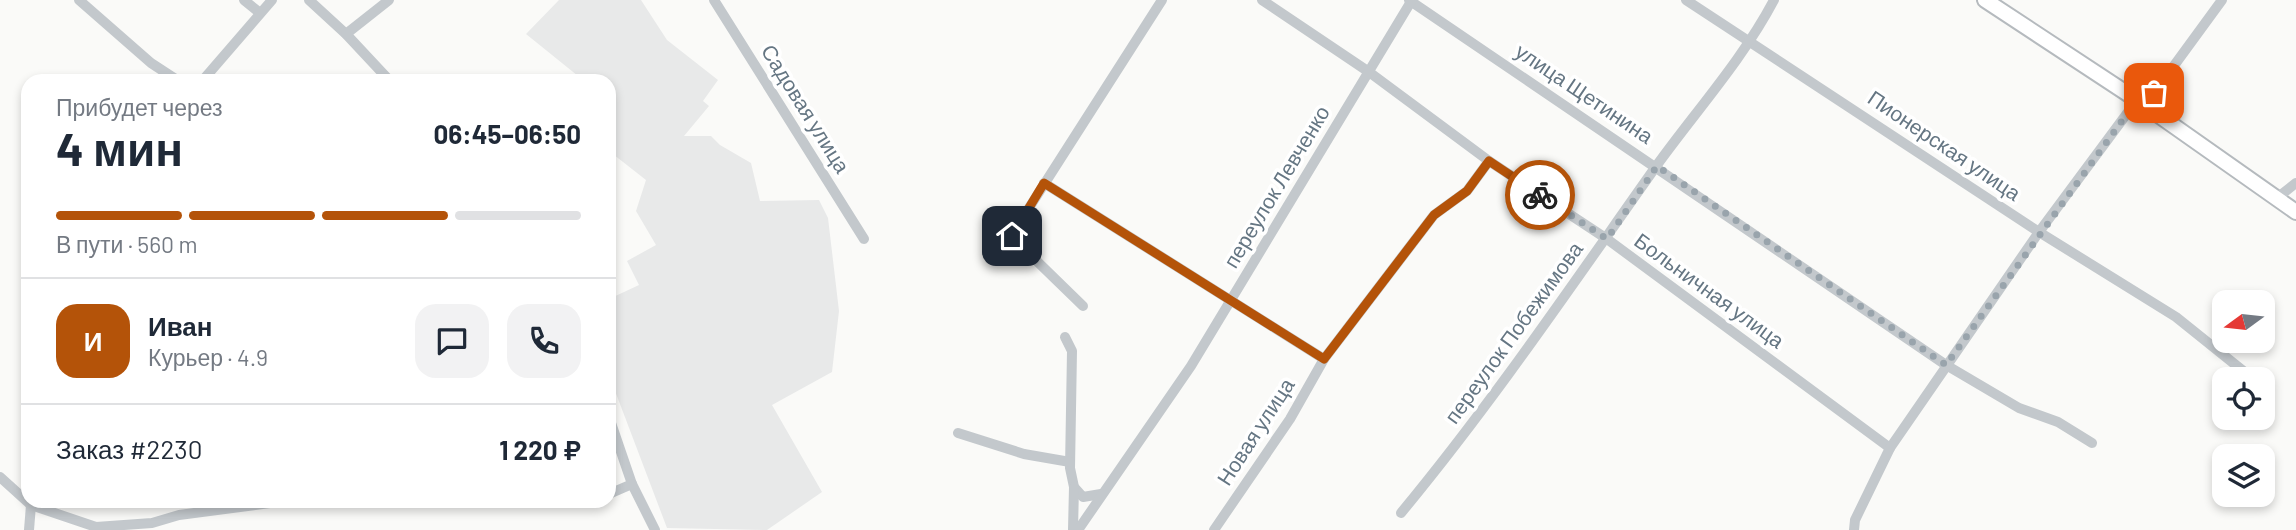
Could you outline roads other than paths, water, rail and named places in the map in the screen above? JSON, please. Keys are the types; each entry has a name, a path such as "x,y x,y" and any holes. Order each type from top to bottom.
{"main road":[{"path":"1985,0 2137,100 2296,212"}],"street":[{"path":"79,0 151,63 168,74"},
{"path":"244,0 260,13"},
{"path":"209,74 272,0"},
{"path":"309,0 383,74"},
{"path":"346,34 389,0"},
{"name":"Садовая улица","path":"714,0 864,239"},
{"path":"1083,306 1012,236 1161,0"},
{"name":"Больничная улица","path":"1262,0 1369,72 1489,161 1607,239 1890,448"},
{"name":"Пионерская улица","path":"1686,0 2039,232 2176,317 2238,367"},
{"name":"переулок Побежимова","path":"1401,513 1440,466 1607,239 1750,40 1774,0"},
{"path":"1854,530 1855,520 1890,448 1946,365 2039,232 2137,100 2154,93 2222,0"},
{"name":"переулок Левченко","path":"1075,530 1191,366 1411,1"},
{"name":"улица Щетинина","path":"1411,1 1946,365 2019,408 2058,422 2092,443"},
{"name":"Новая улица","path":"1214,530 1290,419 1324,359 1434,215 1467,191 1489,161"},
{"path":"1044,183 1324,359"},
{"path":"2277,198 2296,183"},
{"path":"1065,337 1072,351 1073,365 1070,462 1074,486 1075,530"},
{"path":"958,433 1024,454 1070,462"},
{"path":"616,437 632,484 655,530"},
{"path":"0,477 21,496"},
{"path":"616,491 632,484"},
{"path":"1074,486 1083,497 1101,494"},
{"path":"29,530 31,508"},
{"path":"40,508 96,527 152,523 179,515 232,508"}]}
